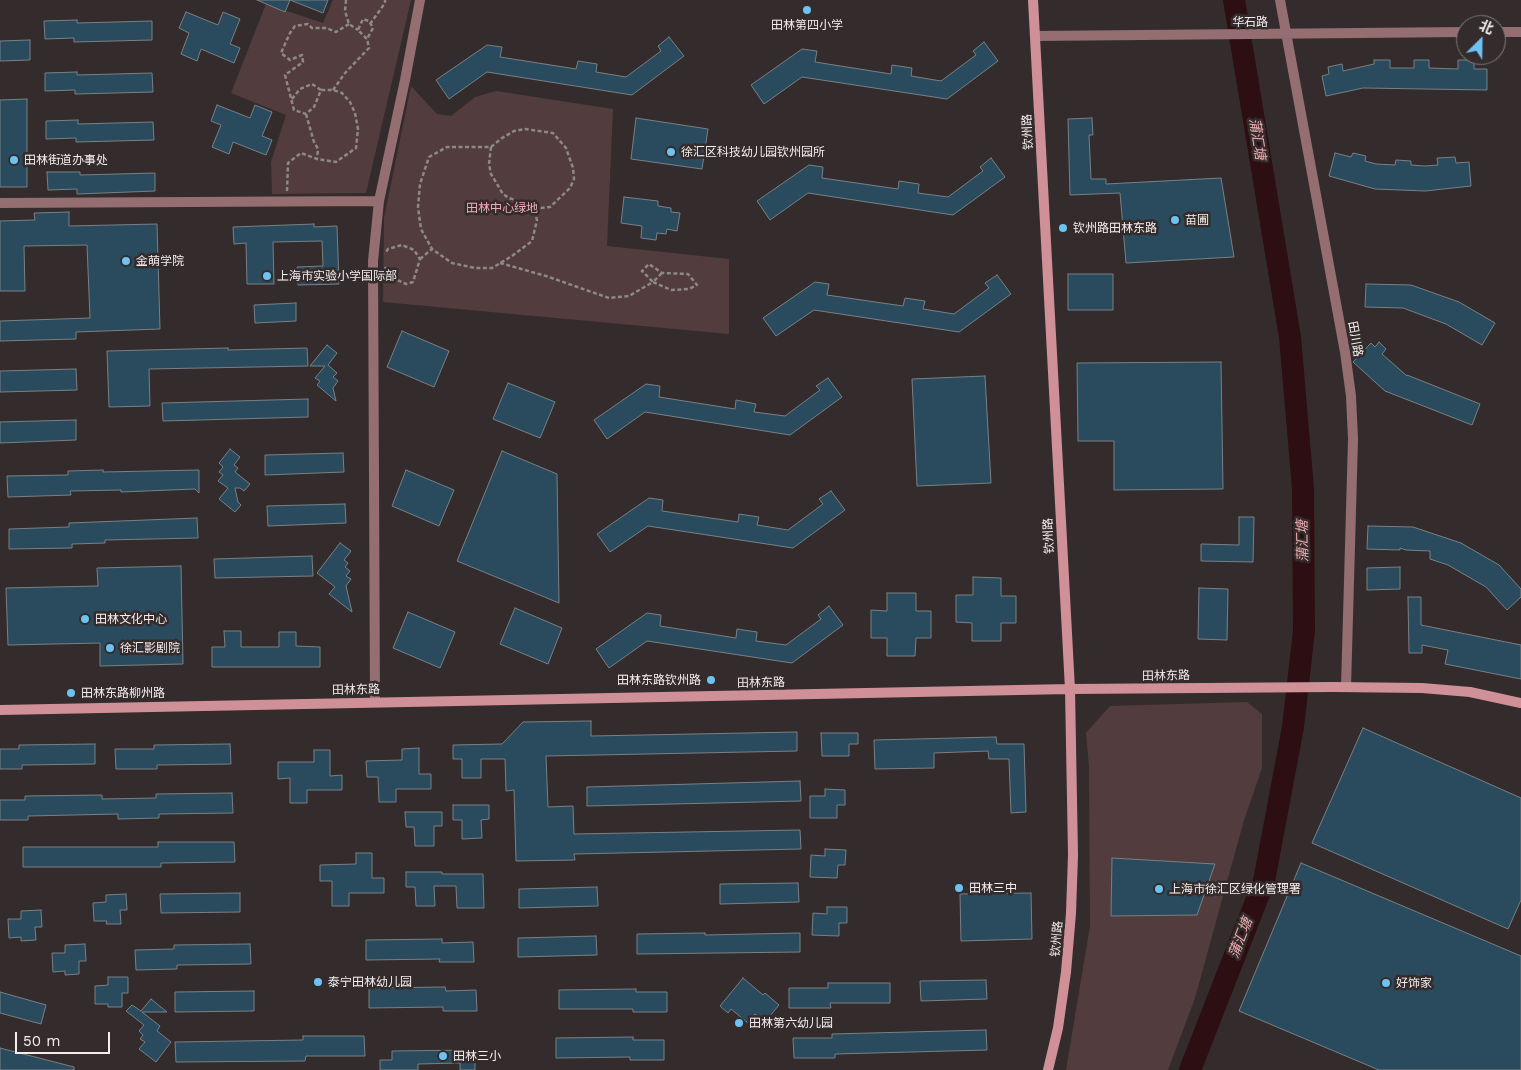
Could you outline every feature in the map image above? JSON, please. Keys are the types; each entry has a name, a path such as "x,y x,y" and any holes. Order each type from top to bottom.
{"street":[{"path":"375,702 373,261 379,201 420,0"},
{"name":"钦州路","path":"1032,0 1070,690 1073,855 1066,972 1058,1028 1048,1070"},
{"name":"田川路","path":"1280,0 1345,352 1351,396 1353,439 1346,687"},
{"name":"华石路","path":"1035,36 1456,32"},
{"path":"1506,32 1521,32"},
{"path":"0,203 379,201"},
{"name":"田林东路","path":"0,710 1253,687 1422,688 1470,692 1521,703"}],"path":[{"path":"333,90 345,73 369,48 367,38 349,24 345,11 346,0"},
{"path":"370,24 385,3 385,0"},
{"path":"358,30 363,19 370,24 373,28 367,38"},
{"path":"306,114 294,110 286,75 303,62 302,55 290,60 281,53 290,33 296,26 308,24 312,28 326,28 336,32 349,24"},
{"path":"286,202 288,163 301,153 317,159 336,162 356,148 358,129 355,113 350,102 342,94 333,90 321,90 312,84 300,89 292,99"},
{"path":"306,114 314,107 321,90"},
{"path":"306,114 314,142 318,149 317,159"},
{"path":"491,147 489,164 491,174 503,194 510,198 533,207 550,207 570,188 574,178 573,168 566,148 553,133 525,130 514,131 491,147 447,146 429,157 420,184 418,206 420,229 432,249 452,263 475,268 492,268 532,241 537,220 533,207"},
{"path":"420,259 414,250 402,245 388,249 382,260 389,276 406,284 413,282 420,259 432,249"},
{"path":"500,263 546,276 609,298 628,296 653,282 662,273"},
{"path":"649,264 662,273 688,274 697,285 689,290 671,290 653,282 642,271 649,264"}],"green space":[{"path":"333,0 411,0 366,193 272,194 271,162 286,115 231,93 266,4 323,23"},
{"name":"田林中心绿地","path":"411,86 437,114 451,116 475,97 496,91 613,109 607,246 729,259 729,334 383,302 384,218"},
{"path":"1247,702 1262,714 1262,768 1244,820 1195,998 1168,1070 1066,1070 1090,926 1089,767 1086,733 1110,706"}],"building":[{"path":"257,0 290,0 285,12"},
{"path":"290,0 328,0 323,13"},
{"path":"186,12 218,25 223,12 240,19 230,44 240,48 234,63 201,49 197,61 181,54 189,33 179,28"},
{"path":"77,20 77,23 152,21 152,40 74,42 74,38 45,39 44,21"},
{"path":"669,37 684,56 632,95 487,72 449,99 436,80 487,45 502,47 500,57 576,69 578,61 597,64 596,72 626,77 661,51 658,46"},
{"path":"30,40 30,60 0,61 0,41"},
{"path":"984,42 998,61 947,99 802,77 764,104 751,85 802,49 817,51 815,62 891,74 892,65 912,68 911,76 941,81 976,55 973,51"},
{"path":"1374,60 1390,60 1390,68 1414,68 1414,60 1429,60 1429,68 1458,69 1458,65 1474,65 1474,69 1487,69 1487,90 1363,88 1326,96 1322,76 1329,74 1328,67 1342,64 1343,71 1374,64"},
{"path":"77,72 77,75 152,73 153,92 75,94 75,90 45,91 45,73"},
{"name":"田林街道办事处","path":"27,99 27,187 0,187 0,100"},
{"path":"217,105 250,118 255,105 272,112 262,136 272,140 266,155 233,142 229,154 212,147 221,125 211,121"},
{"path":"636,118 708,129 702,169 631,159"},
{"name":"苗圃","path":"1092,118 1093,135 1089,135 1091,179 1106,179 1106,184 1221,178 1234,257 1126,263 1120,193 1070,195 1068,119"},
{"path":"78,120 78,124 153,122 154,140 76,142 76,138 46,139 46,121"},
{"path":"1335,153 1351,157 1353,153 1366,156 1365,161 1376,164 1395,165 1396,160 1411,161 1411,165 1425,166 1438,165 1437,158 1455,157 1456,163 1469,162 1471,186 1425,191 1375,189 1329,176"},
{"path":"991,158 1005,177 953,215 808,193 770,220 757,201 809,165 823,167 822,178 898,189 899,181 919,184 918,193 948,197 983,171 980,167"},
{"path":"47,172 80,172 80,175 155,173 155,191 77,194 77,189 48,190"},
{"path":"624,197 658,201 658,206 671,208 671,212 680,213 677,231 667,229 666,234 657,233 656,240 641,238 642,226 621,223"},
{"name":"金萌学院","path":"69,212 69,226 157,224 160,329 76,332 76,339 0,341 0,321 90,318 87,245 24,246 25,291 0,291 0,221 35,220 34,213"},
{"path":"314,224 314,227 337,226 339,284 298,285 297,267 323,266 322,241 273,242 274,284 247,284 246,243 234,244 233,227"},
{"path":"1068,274 1113,274 1113,310 1068,310"},
{"path":"997,275 1011,294 959,332 814,310 776,336 763,318 815,282 829,284 827,295 903,306 905,298 925,301 923,309 954,314 989,288 985,283"},
{"path":"1366,284 1411,285 1459,302 1495,323 1482,345 1446,324 1403,308 1365,307"},
{"path":"296,303 296,321 255,323 254,305"},
{"path":"402,331 449,351 434,387 387,367"},
{"path":"1379,342 1386,349 1382,354 1407,376 1480,404 1472,425 1385,391 1353,362 1371,343 1375,347"},
{"path":"327,345 337,353 328,365 337,373 333,377 338,381 333,388 336,401 317,385 320,381 315,378 325,366 310,366"},
{"path":"228,348 228,350 307,348 308,366 149,369 150,406 109,407 107,351"},
{"path":"1221,362 1223,489 1114,490 1114,441 1078,441 1077,363"},
{"path":"76,369 77,390 0,392 0,371"},
{"path":"985,376 991,483 917,486 912,379"},
{"path":"828,378 842,397 790,435 645,412 607,439 594,420 646,384 660,386 659,397 735,409 736,400 756,404 754,412 785,416 820,390 816,386"},
{"path":"508,383 555,402 540,438 493,419"},
{"path":"308,399 308,417 163,421 162,403"},
{"path":"76,420 76,440 0,443 0,422"},
{"path":"230,449 240,457 234,465 238,468 235,472 250,484 244,491 240,488 235,488 238,502 241,505 235,512 219,499 228,488 218,481 223,475 219,472 223,467 219,463"},
{"path":"502,451 557,474 559,603 457,561"},
{"path":"343,453 344,472 265,475 265,455"},
{"path":"103,470 103,472 199,470 199,493 195,489 121,492 121,490 70,491 71,495 8,497 7,476 68,475 68,471"},
{"path":"406,470 454,490 439,526 392,506"},
{"path":"831,491 845,510 793,548 648,526 610,552 597,534 649,498 663,500 662,511 738,522 739,514 759,517 757,525 788,530 823,504 819,499"},
{"path":"345,504 346,523 268,526 267,506"},
{"path":"1239,517 1254,517 1253,562 1201,561 1201,544 1239,545"},
{"path":"197,518 198,538 105,540 105,543 72,544 72,548 9,549 9,529 69,527 69,523"},
{"path":"1368,526 1413,527 1461,543 1499,565 1521,589 1521,597 1507,610 1486,587 1448,565 1430,559 1430,551 1400,548 1400,550 1367,549"},
{"path":"340,543 351,551 344,560 348,563 345,567 350,571 346,576 351,579 346,586 352,612 329,594 335,587 317,573"},
{"path":"312,556 313,576 215,578 214,559"},
{"path":"181,566 183,664 100,666 100,643 8,645 6,588 98,586 97,568"},
{"path":"1400,567 1400,589 1367,590 1367,568"},
{"path":"973,577 1001,578 1001,596 1016,596 1016,623 1001,623 1001,641 972,641 972,623 956,622 956,595 973,595"},
{"path":"1199,588 1228,589 1227,640 1198,639"},
{"path":"887,593 916,593 916,611 931,611 931,638 916,638 915,656 887,656 887,638 871,638 871,610 887,611"},
{"path":"1408,597 1421,597 1421,625 1521,645 1521,679 1445,664 1448,650 1422,645 1422,653 1409,653"},
{"path":"829,606 843,625 792,663 647,641 609,668 596,649 647,613 661,615 660,626 736,638 737,629 757,632 756,641 786,645 821,619 818,615"},
{"path":"515,608 562,628 548,664 500,644"},
{"path":"408,612 455,632 440,668 393,648"},
{"path":"224,631 241,631 241,647 279,647 279,632 296,632 296,646 320,647 320,667 212,667 212,647 225,647"},
{"path":"591,721 591,736 797,732 797,751 546,756 548,807 573,806 574,834 800,830 801,849 574,854 575,860 516,861 514,790 506,791 505,759 481,759 481,778 462,778 462,759 453,759 453,745 502,744 523,722"},
{"path":"1363,728 1521,798 1521,900 1508,929 1312,843"},
{"path":"821,733 858,733 858,744 849,744 849,756 822,756"},
{"path":"996,737 997,744 1024,744 1026,812 1011,813 1009,759 989,759 988,751 934,753 934,768 875,769 874,740"},
{"path":"95,744 95,764 22,765 22,769 0,769 0,749 19,749 19,745"},
{"path":"230,744 231,764 157,765 157,769 116,769 115,749 154,749 154,745"},
{"path":"419,748 419,774 431,774 431,789 396,789 396,802 379,802 378,777 367,777 366,761 402,760 402,749"},
{"path":"314,750 330,750 330,776 342,775 342,790 307,790 307,803 290,803 290,778 278,779 278,762 314,762"},
{"path":"800,781 801,801 587,806 587,787"},
{"path":"825,789 845,790 845,805 837,805 837,818 810,818 810,796 825,796"},
{"path":"232,793 233,813 159,814 159,818 118,819 118,814 28,816 28,820 0,820 0,800 25,800 25,796 102,795 102,799 156,798 156,794"},
{"path":"453,805 489,805 489,819 481,820 482,838 462,839 462,820 453,820"},
{"path":"405,812 442,812 442,826 434,826 434,846 415,846 414,827 406,827"},
{"path":"158,842 234,842 235,862 161,863 161,867 23,867 23,847 158,847"},
{"path":"825,849 846,850 845,865 838,865 837,878 810,877 811,855 825,856"},
{"path":"356,853 372,853 372,878 384,878 384,893 349,893 349,906 332,906 332,881 320,881 320,865 356,864"},
{"name":"上海市徐汇区绿化管理署","path":"1112,858 1215,864 1197,915 1111,916"},
{"name":"好饰家","path":"1301,863 1521,956 1521,1070 1379,1070 1239,1011"},
{"path":"406,872 483,874 484,908 457,908 456,886 434,886 435,906 416,906 415,887 406,887"},
{"path":"798,883 799,902 720,904 720,884"},
{"path":"597,887 598,906 519,908 519,889"},
{"path":"240,893 240,912 161,913 160,894"},
{"path":"1031,893 1032,939 961,941 960,894"},
{"path":"126,894 127,910 120,910 121,924 106,924 107,921 94,921 93,903 106,902 106,895"},
{"path":"827,907 847,907 847,923 839,923 839,936 812,935 813,913 827,914"},
{"path":"41,910 42,927 35,927 36,940 21,941 21,937 9,938 8,919 21,919 21,911"},
{"path":"705,933 705,935 800,933 800,952 637,954 637,934"},
{"path":"596,936 597,955 518,957 518,938"},
{"path":"442,939 442,943 473,942 474,962 439,962 440,959 366,960 366,940"},
{"path":"85,944 86,961 79,961 79,974 65,975 65,971 53,972 52,953 65,953 65,945"},
{"path":"250,944 251,964 177,965 177,969 136,970 135,950 174,949 174,945"},
{"path":"108,977 128,977 128,993 122,993 122,1007 108,1007 108,1004 95,1004 95,986 108,985"},
{"path":"743,978 763,995 765,993 779,1005 765,1022 755,1014 748,1023 731,1009 728,1013 720,1006"},
{"path":"986,980 987,999 921,1001 920,981"},
{"path":"828,983 890,983 890,1003 830,1003 831,1008 789,1008 789,988 828,988"},
{"path":"445,987 446,991 476,990 477,1011 443,1011 443,1007 369,1008 369,988"},
{"path":"636,989 636,992 667,992 667,1012 633,1012 633,1009 559,1009 559,990"},
{"path":"254,991 254,1011 175,1012 175,992"},
{"path":"0,992 46,1005 41,1024 0,1013"},
{"path":"151,999 167,1012 142,1012 160,1026 157,1031 171,1042 156,1062 139,1049 145,1042 140,1039 143,1035 139,1031 144,1025 126,1011 132,1005 141,1011"},
{"path":"986,1030 987,1050 835,1054 835,1058 794,1058 793,1038 832,1038 832,1034"},
{"path":"303,1036 364,1036 365,1056 306,1056 305,1061 176,1062 175,1042 303,1040"},
{"path":"633,1037 633,1040 664,1040 664,1060 630,1060 630,1057 556,1058 556,1038"},
{"path":"0,1048 74,1067 74,1070 0,1070"},
{"path":"475,1050 475,1070 460,1070 460,1063 418,1064 418,1070 380,1070 380,1060 392,1060 392,1051"}],"waterway":[{"name":"蒲汇塘","path":"1190,1070 1264,881 1293,727 1304,631 1303,489 1290,337 1234,0"}],"place":[{"name":"田林第四小学","path":"807,10"},
{"name":"徐汇区科技幼儿园钦州园所","path":"671,152"},
{"name":"田林街道办事处","path":"14,160"},
{"name":"苗圃","path":"1175,220"},
{"name":"钦州路田林东路","path":"1063,228"},
{"name":"金萌学院","path":"126,261"},
{"name":"上海市实验小学国际部","path":"267,276"},
{"name":"田林文化中心","path":"85,619"},
{"name":"徐汇影剧院","path":"110,648"},
{"name":"田林东路钦州路","path":"711,680"},
{"name":"田林东路柳州路","path":"71,693"},
{"name":"田林三中","path":"959,888"},
{"name":"上海市徐汇区绿化管理署","path":"1159,889"},
{"name":"泰宁田林幼儿园","path":"318,982"},
{"name":"好饰家","path":"1386,983"},
{"name":"田林第六幼儿园","path":"739,1023"},
{"name":"田林三小","path":"443,1056"}]}
